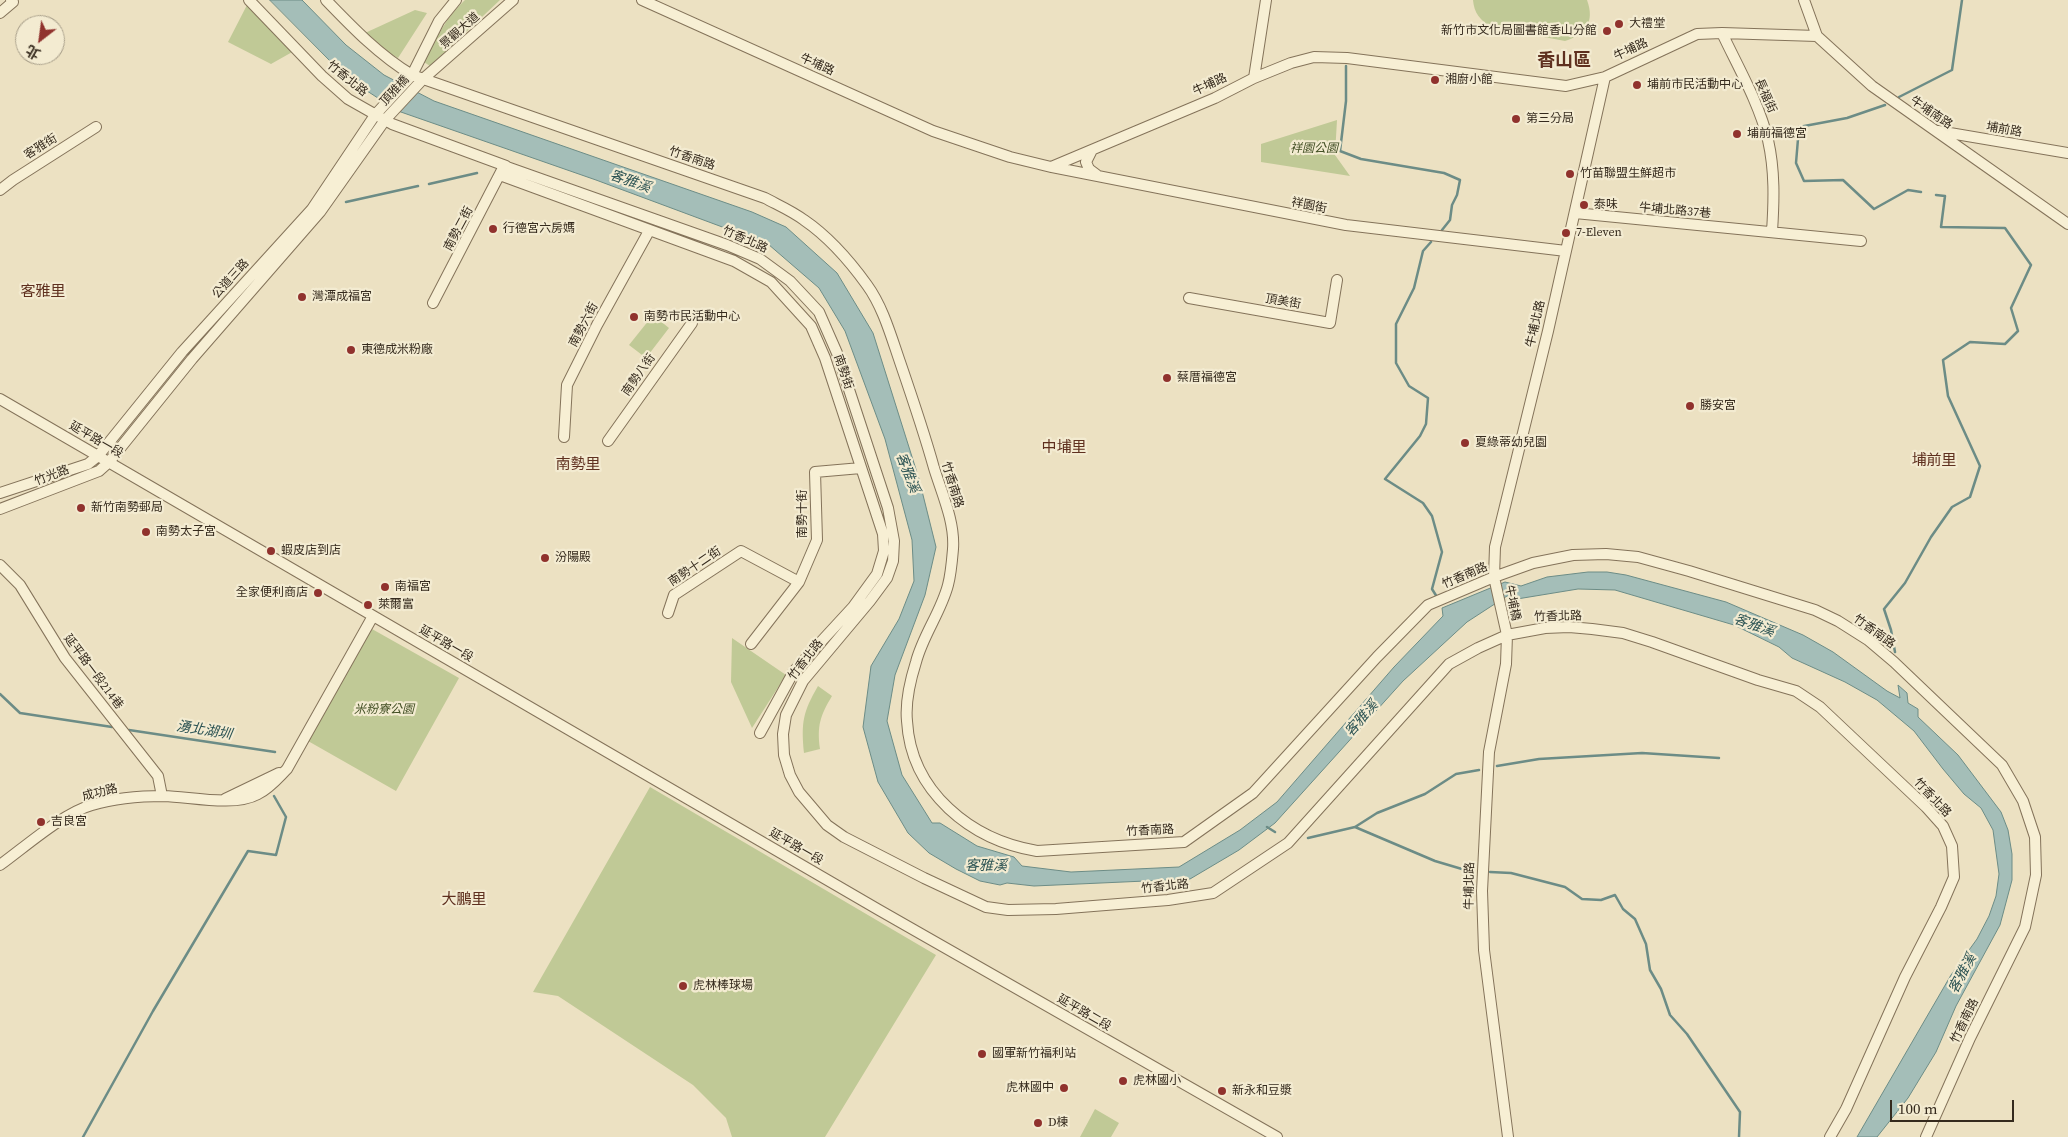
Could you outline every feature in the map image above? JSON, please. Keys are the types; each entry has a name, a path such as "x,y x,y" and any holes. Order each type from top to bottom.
{"street":[{"path":"0,13 12,2 10,0"},
{"name":"竹香北路","path":"249,0 322,76 348,99 375,115 504,169 727,245 760,259 790,281 819,312 837,353 888,508 894,541 893,561 887,578 870,601 798,689 786,715 783,734 784,755 790,775 799,792 827,825 844,838 957,894 986,907 1029,910 1168,900 1213,893 1288,843 1449,664 1506,635 1526,630 1569,627 1623,634 1796,691 1820,707 1926,807 1942,826 1952,846 1954,877 1942,907 1905,977 1846,1109 1830,1137"},
{"name":"竹香南路","path":"326,0 362,37 389,60 412,75 765,198 803,219 838,248 869,287 887,324 924,435 953,537 948,584 916,660 910,685 907,722 911,744 918,765 931,790 957,817 975,830 995,840 1037,851 1184,842 1253,793 1377,657 1428,605 1494,577 1552,558 1606,554 1638,557 1690,570 1815,610 1838,621 1868,640 1894,662 2002,765 2024,801 2035,837 2035,883 2025,927 1966,1047 1926,1137"},
{"name":"景觀大道","path":"412,75 439,21 456,0"},
{"name":"景觀大道","path":"423,80 513,0"},
{"name":"牛埔路","path":"642,0 933,131 1010,157 1051,167 1215,98 1254,78 1291,63 1314,57 1347,58 1566,86 1605,77 1692,36 1722,33 1817,36"},
{"path":"1254,78 1266,0"},
{"name":"牛埔南路","path":"1804,0 1817,36 1872,86 1937,131 1999,178 2068,224"},
{"name":"長福街","path":"1722,33 1760,115 1768,140 1774,193 1772,232"},
{"name":"頂雅橋","path":"375,115 412,75"},
{"name":"牛埔北路","path":"1494,577 1495,547 1575,213 1605,77"},
{"name":"頂雅橋","path":"385,120 423,80"},
{"name":"公道三路","path":"98,456 182,352 312,209 375,115"},
{"name":"公道三路","path":"109,462 192,359 320,212 385,120"},
{"name":"客雅街","path":"0,190 96,127"},
{"name":"埔前路","path":"1937,131 2068,153"},
{"path":"1092,150 1086,162 1089,169 1098,176"},
{"name":"祥園街","path":"1051,167 1346,225 1566,251"},
{"name":"南勢街","path":"504,169 649,231 734,261 771,282 811,326 825,358 862,468 883,534 884,551 877,574 853,607 794,672 760,733"},
{"name":"南勢二街","path":"434,303 504,169"},
{"name":"牛埔北路37巷","path":"1575,213 1861,241"},
{"name":"南勢六街","path":"564,437 567,385 597,325 649,231"},
{"name":"頂美街","path":"1189,298 1330,323 1337,280"},
{"name":"南勢八街","path":"608,441 692,323"},
{"name":"延平路一段","path":"0,399 879,910"},
{"name":"竹光路","path":"0,493 88,464 98,456"},
{"name":"竹光路","path":"0,509 99,472 109,462"},
{"name":"南勢十街","path":"752,644 798,582 817,540 815,472 862,468"},
{"name":"南勢十二街","path":"668,613 674,595 741,551 798,582"},
{"name":"延平路一段214巷","path":"0,564 20,585 65,658 158,776 162,796"},
{"name":"牛埔橋","path":"1494,577 1506,635"},
{"name":"成功路","path":"0,865 64,818 91,805 162,796 222,800 287,769 372,616"},
{"name":"牛埔北路","path":"1506,635 1506,664 1489,752 1482,891 1484,950 1508,1137"},
{"name":"延平路二段","path":"879,910 1277,1137"}],"green space":[{"path":"465,0 500,0 430,66 424,62 432,45 447,21"},
{"path":"1473,0 1587,0 1590,15 1587,26 1583,31 1565,41 1491,27 1478,16"},
{"path":"247,5 294,51 271,64 228,42"},
{"path":"415,10 427,13 398,58 381,48 365,33"},
{"name":"祥園公園","path":"1337,120 1335,155 1350,176 1261,162 1261,144"},
{"path":"653,315 669,328 646,358 629,345"},
{"name":"米粉寮公園","path":"372,629 459,678 396,791 308,741"},
{"path":"732,638 786,675 752,728 731,682"},
{"path":"818,686 832,696 820,721 820,749 804,753 804,718"},
{"name":"虎林棒球場","path":"650,787 936,955 825,1137 732,1137 726,1118 693,1085 558,996 533,992"},
{"path":"1095,1109 1119,1123 1111,1137 1080,1137"}],"water":[{"name":"客雅溪","path":"270,0 302,0 346,45 384,75 434,101 752,212 786,227 837,273 873,333 919,479 936,547 925,595 895,675 887,721 902,775 932,823 940,823 977,846 1014,857 1022,866 1071,872 1179,867 1240,830 1277,802 1394,667 1443,616 1442,608 1505,582 1521,586 1547,577 1588,572 1626,575 1726,602 1803,635 1833,652 1887,691 1900,698 1898,685 1907,693 1908,703 1918,709 1918,717 1958,755 2001,812 2008,830 2012,854 2012,880 2000,925 1956,1006 1936,1052 1908,1098 1877,1137 1857,1137 1951,975 1977,939 1989,916 1996,896 1999,874 1993,830 1981,808 1964,794 1914,731 1877,700 1845,682 1792,658 1779,647 1734,625 1615,590 1578,589 1517,599 1507,596 1467,622 1403,681 1275,823 1239,850 1190,879 1034,886 1007,883 1000,885 980,881 929,853 908,833 878,782 863,727 871,666 899,619 914,581 912,540 885,439 845,331 819,288 768,244 596,180 398,111 347,78"}],"waterway":[{"path":"1899,97 1952,70 1962,0"},
{"path":"1346,66 1346,101 1340,151 1361,159 1444,173 1460,180 1457,195 1452,205 1450,220 1442,230"},
{"path":"1885,105 1847,118 1799,127 1796,163 1804,181 1843,180 1874,209 1908,190 1921,192"},
{"path":"429,184 477,173"},
{"path":"346,202 418,186"},
{"path":"1895,652 1891,630 1884,609 1905,583 1931,537 1952,507 1970,497 1980,466 1948,396 1943,360 1970,342 2005,344 2018,331 2011,308 2031,265 2005,228 1941,227 1945,196 1936,195"},
{"path":"1431,242 1423,251 1414,288 1396,324 1396,363 1409,386 1428,398 1426,424 1420,436 1385,479 1423,503 1432,516 1442,552 1432,589 1437,597"},
{"name":"湧北湖圳","path":"0,694 20,713 112,727"},
{"name":"湧北湖圳","path":"129,730 275,752"},
{"path":"1497,766 1539,759 1642,753 1719,758"},
{"path":"1355,827 1377,813 1425,794 1456,774 1479,770"},
{"path":"83,1137 153,1011 248,851 276,855 286,817 274,796"},
{"path":"1267,827 1275,832"},
{"path":"1308,838 1355,827 1435,861 1472,872"},
{"path":"1490,872 1511,873 1565,887 1582,899 1601,900 1615,895 1623,909 1635,919 1646,944 1650,970 1661,989 1670,1015 1687,1034 1740,1112 1739,1137"}],"place":[{"name":"大禮堂","path":"1619,24"},
{"name":"新竹市文化局圖書館香山分館","path":"1607,31"},
{"name":"湘廚小館","path":"1435,80"},
{"name":"埔前市民活動中心","path":"1637,85"},
{"name":"第三分局","path":"1516,119"},
{"name":"埔前福德宮","path":"1737,134"},
{"name":"竹苗聯盟生鮮超市","path":"1570,174"},
{"name":"泰味","path":"1584,205"},
{"name":"行德宮六房媽","path":"493,229"},
{"name":"7-Eleven","path":"1566,233"},
{"name":"灣潭成福宮","path":"302,297"},
{"name":"南勢市民活動中心","path":"634,317"},
{"name":"東德成米粉廠","path":"351,350"},
{"name":"蔡厝福德宮","path":"1167,378"},
{"name":"勝安宮","path":"1690,406"},
{"name":"夏綠蒂幼兒園","path":"1465,443"},
{"name":"新竹南勢郵局","path":"81,508"},
{"name":"南勢太子宮","path":"146,532"},
{"name":"蝦皮店到店","path":"271,551"},
{"name":"汾陽殿","path":"545,558"},
{"name":"南福宮","path":"385,587"},
{"name":"全家便利商店","path":"318,593"},
{"name":"萊爾富","path":"368,605"},
{"name":"吉良宮","path":"41,822"},
{"name":"虎林棒球場","path":"683,986"},
{"name":"國軍新竹福利站","path":"982,1054"},
{"name":"虎林國小","path":"1123,1081"},
{"name":"虎林國中","path":"1064,1088"},
{"name":"新永和豆漿","path":"1222,1091"},
{"name":"D棟","path":"1038,1123"}],"district":[{"name":"香山區","path":"1564,61"},
{"name":"客雅里","path":"43,292"},
{"name":"中埔里","path":"1064,448"},
{"name":"埔前里","path":"1934,461"},
{"name":"南勢里","path":"578,465"},
{"name":"大鵬里","path":"464,900"}]}
